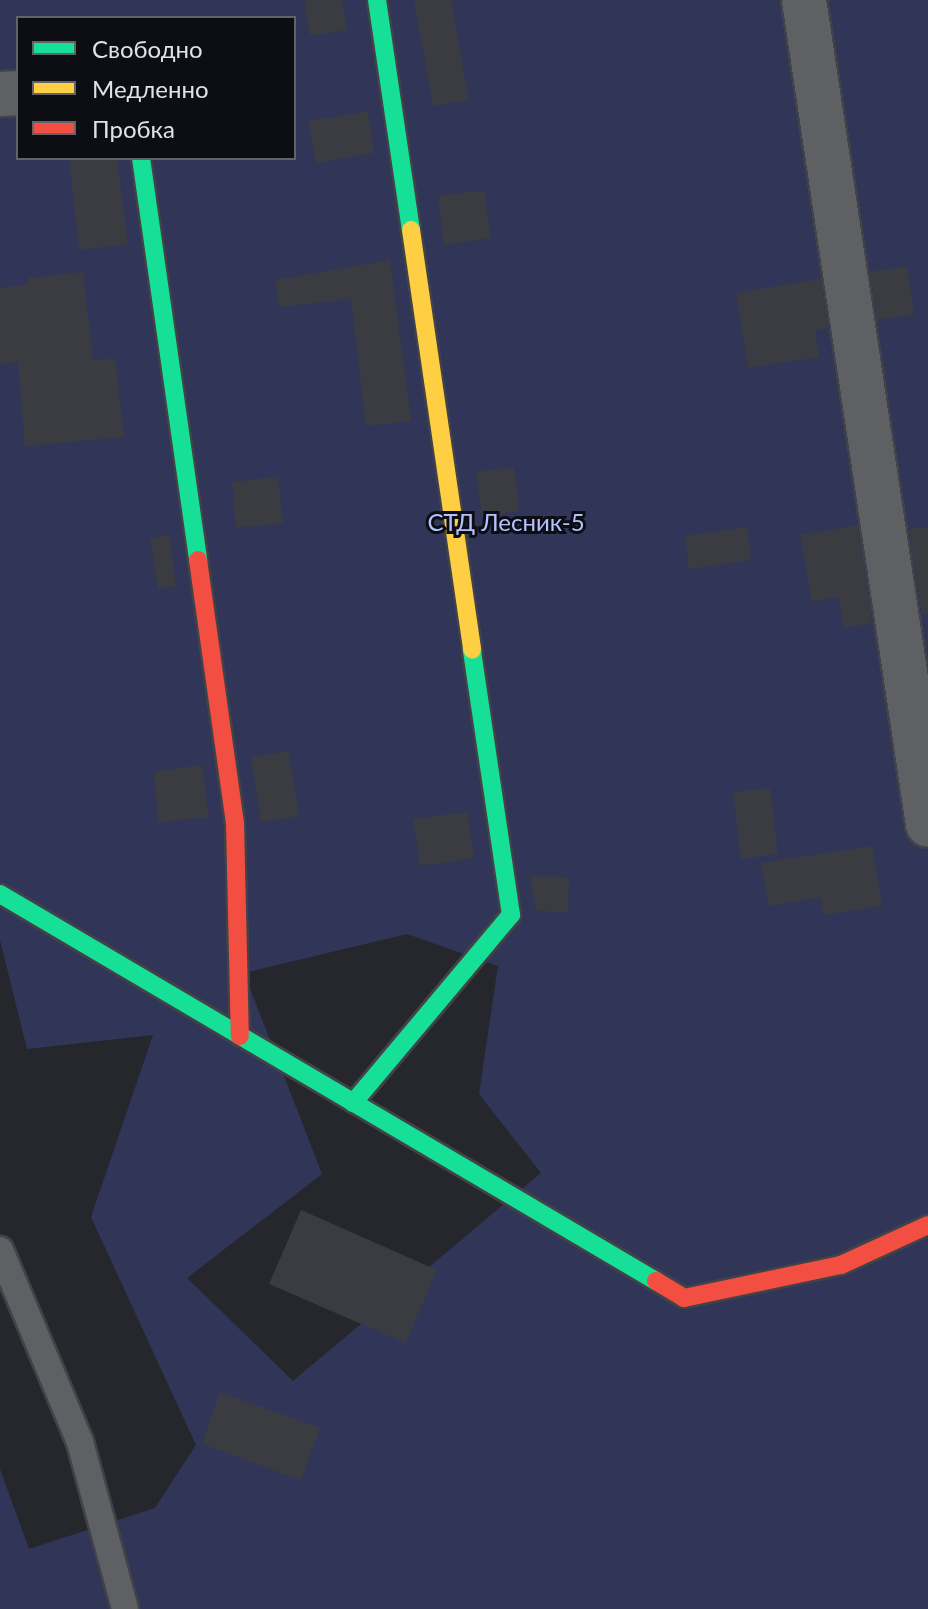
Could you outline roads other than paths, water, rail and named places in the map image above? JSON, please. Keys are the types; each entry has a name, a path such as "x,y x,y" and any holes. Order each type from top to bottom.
{"street":[{"path":"353,1103 511,915 377,0"},
{"path":"804,0 928,825"},
{"path":"141,160 235,823 240,1036"},
{"path":"0,894 684,1298 841,1265 928,1225"}],"lane":[{"path":"0,1250 80,1442 125,1609"}],"park label":[{"name":"СТД Лесник-5","path":"506,522"}]}
